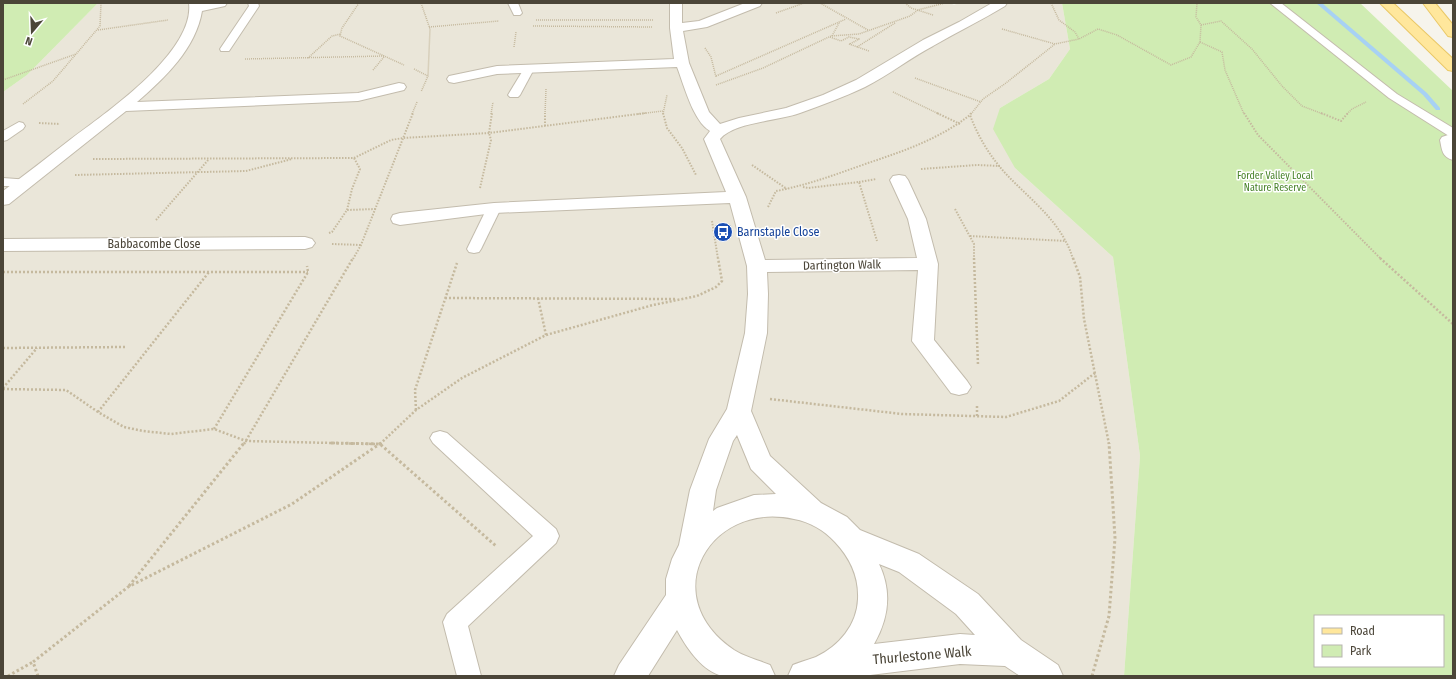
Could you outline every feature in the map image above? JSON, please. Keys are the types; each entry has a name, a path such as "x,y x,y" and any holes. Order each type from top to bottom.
{"main road":[{"path":"1386,3 1453,68"},
{"path":"1429,3 1453,33"}],"street":[{"path":"3,200 122,107 159,73 179,50 193,23 195,9 221,3"},
{"path":"676,3 676,28 682,64 702,113 712,126 719,130"},
{"path":"676,28 702,24 756,3"},
{"path":"693,544 703,490 721,439 740,403 756,332 758,294 756,266 737,197 712,139 719,130 739,123 790,112 828,98 862,82 928,43 1002,3"},
{"path":"454,79 497,70 682,64"},
{"path":"122,107 358,97 399,87"},
{"path":"1453,141 1448,140 1451,154 1453,155"},
{"path":"900,180 917,219 928,264 923,341 958,387"},
{"path":"400,219 494,208 737,197"},
{"name":"Babbacombe Close","path":"3,245 305,243"},
{"name":"Dartington Walk","path":"756,266 928,264"},
{"path":"740,403 760,462 812,511 840,528 851,539 862,553 869,569 873,586 873,603 869,621 862,638 850,652 835,664 815,674 804,676"},
{"path":"759,676 748,674 727,664 709,651 695,636 686,617 681,598 680,579 685,561 693,544 704,530 736,510 774,504 793,506 812,511"},
{"path":"851,539 909,563 967,604 1010,651 1047,676"},
{"path":"630,676 681,598"},
{"name":"Thurlestone Walk","path":"835,664 960,649 1010,651"}],"lane":[{"path":"225,49 254,6 254,3"},
{"path":"513,3 517,13"},
{"path":"1275,3 1393,96 1453,133"},
{"path":"514,95 528,69"},
{"path":"3,137 19,126"},
{"path":"3,182 30,180"},
{"path":"474,249 494,208"},
{"path":"440,438 548,536 455,622 469,676"}],"path":[{"path":"22,105 53,81 97,30 100,26 101,3"},
{"path":"359,3 342,28 340,36 405,66"},
{"path":"820,3 869,31"},
{"path":"693,94 763,68 830,37 859,34 910,16 918,10 945,3"},
{"path":"1051,3 1059,20 1075,32 1079,39"},
{"path":"768,208 776,191 803,187 931,142 960,124 981,102 1055,44 1079,39 1098,29 1117,35 1171,65 1191,57 1200,42 1201,25 1196,17 1197,3"},
{"path":"97,30 195,9"},
{"path":"8,676 33,662 128,587 292,504 380,444 416,410 462,378 546,335 652,305 697,296 716,287 722,281 708,199 688,158 674,136 668,132 664,120 663,111 669,88 664,81 658,65 653,15"},
{"path":"716,76 846,19"},
{"path":"532,20 653,20"},
{"path":"856,47 900,20"},
{"path":"972,20 1055,44"},
{"path":"429,27 502,21"},
{"path":"1201,25 1221,21 1252,49 1282,86 1302,106 1341,121 1352,109 1366,102 1372,104"},
{"path":"830,37 839,23"},
{"path":"532,26 653,27"},
{"path":"512,70 516,30"},
{"path":"308,58 332,36 341,34"},
{"path":"830,37 841,41 849,37 859,39 849,44"},
{"path":"1200,42 1222,52 1225,70 1241,109 1258,135 1366,246 1453,324"},
{"path":"703,44 711,57 716,76 716,85"},
{"path":"3,80 77,54"},
{"path":"239,60 384,56"},
{"path":"411,68 428,76"},
{"path":"886,68 981,102"},
{"path":"545,126 547,69"},
{"path":"862,82 898,94 960,124"},
{"path":"55,160 354,158 391,140 403,138 489,133 663,111"},
{"path":"970,115 975,129 1000,166 1052,221 1066,241 1080,277 1084,319 1110,448 1115,538 1109,616 1092,676"},
{"path":"32,123 99,125"},
{"path":"892,155 898,159"},
{"path":"136,244 209,158"},
{"path":"30,180 246,171 297,158"},
{"path":"305,243 332,232 347,210 352,189 360,170 354,158"},
{"path":"919,169 925,167 977,165 1000,166"},
{"path":"803,187 808,188 859,182 884,265"},
{"path":"128,587 246,441 361,245 374,209"},
{"path":"955,209 974,244 979,348 978,371"},
{"path":"347,210 396,210 400,219"},
{"path":"969,236 1066,241"},
{"path":"305,243 361,245"},
{"path":"214,429 308,272 305,243"},
{"path":"3,272 308,272"},
{"path":"98,412 209,272"},
{"path":"445,298 683,299"},
{"path":"538,298 546,335"},
{"path":"3,348 125,346"},
{"path":"3,389 38,348"},
{"path":"740,403 902,414 1006,417 1059,401 1095,373"},
{"path":"3,389 66,390 124,428 143,431 171,434 214,429 246,441 380,444 517,565"},
{"path":"977,416 978,401"},
{"path":"33,662 38,676"}],"shaded area":[{"path":"98,3 950,3 954,5 959,3 1062,3 1070,49 1049,79 1000,108 1015,168 1113,257 1140,456 1124,676 3,676 3,92 27,75"}],"green space":[{"path":"3,3 98,3 27,75 3,92"},
{"name":"Forder Valley Local Nature Reserve","path":"1062,3 1360,3 1453,91 1453,676 1124,676 1140,456 1113,257 1015,168 993,129 1000,108 1049,79 1070,49"}],"waterway":[{"path":"1319,3 1425,94 1438,109"}],"place":[{"name":"Barnstaple Close","path":"723,232"}]}
